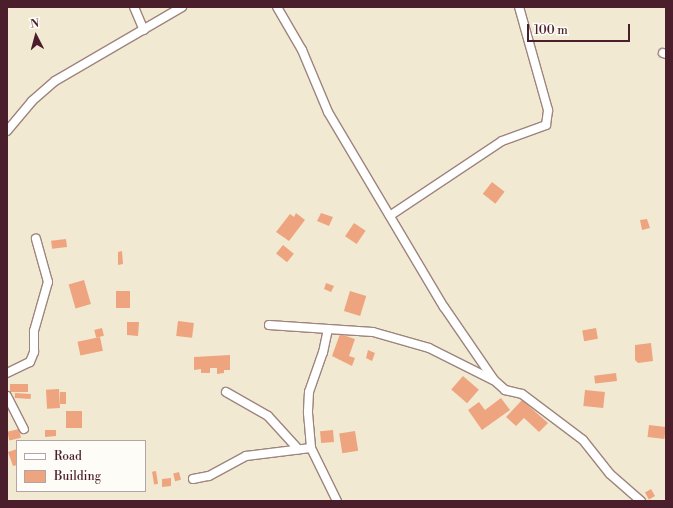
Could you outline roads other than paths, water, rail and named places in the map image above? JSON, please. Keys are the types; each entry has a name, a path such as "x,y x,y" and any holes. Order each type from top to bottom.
{"street":[{"path":"134,7 144,30"},
{"path":"9,124 55,81 182,7"},
{"path":"278,7 302,50 328,112 392,215 444,307 494,380 505,390 522,394 583,440 610,474 641,501"},
{"path":"392,215 502,141 546,125 548,110 519,7"},
{"path":"7,374 30,362 34,352 34,331 48,282 36,239"},
{"path":"269,325 373,332 404,340 447,356 494,380"},
{"path":"328,329 324,352 309,392 308,413 311,448 337,501"},
{"path":"226,392 268,416 298,449"},
{"path":"7,396 24,429"},
{"path":"193,479 209,476 246,456 311,448"}]}
